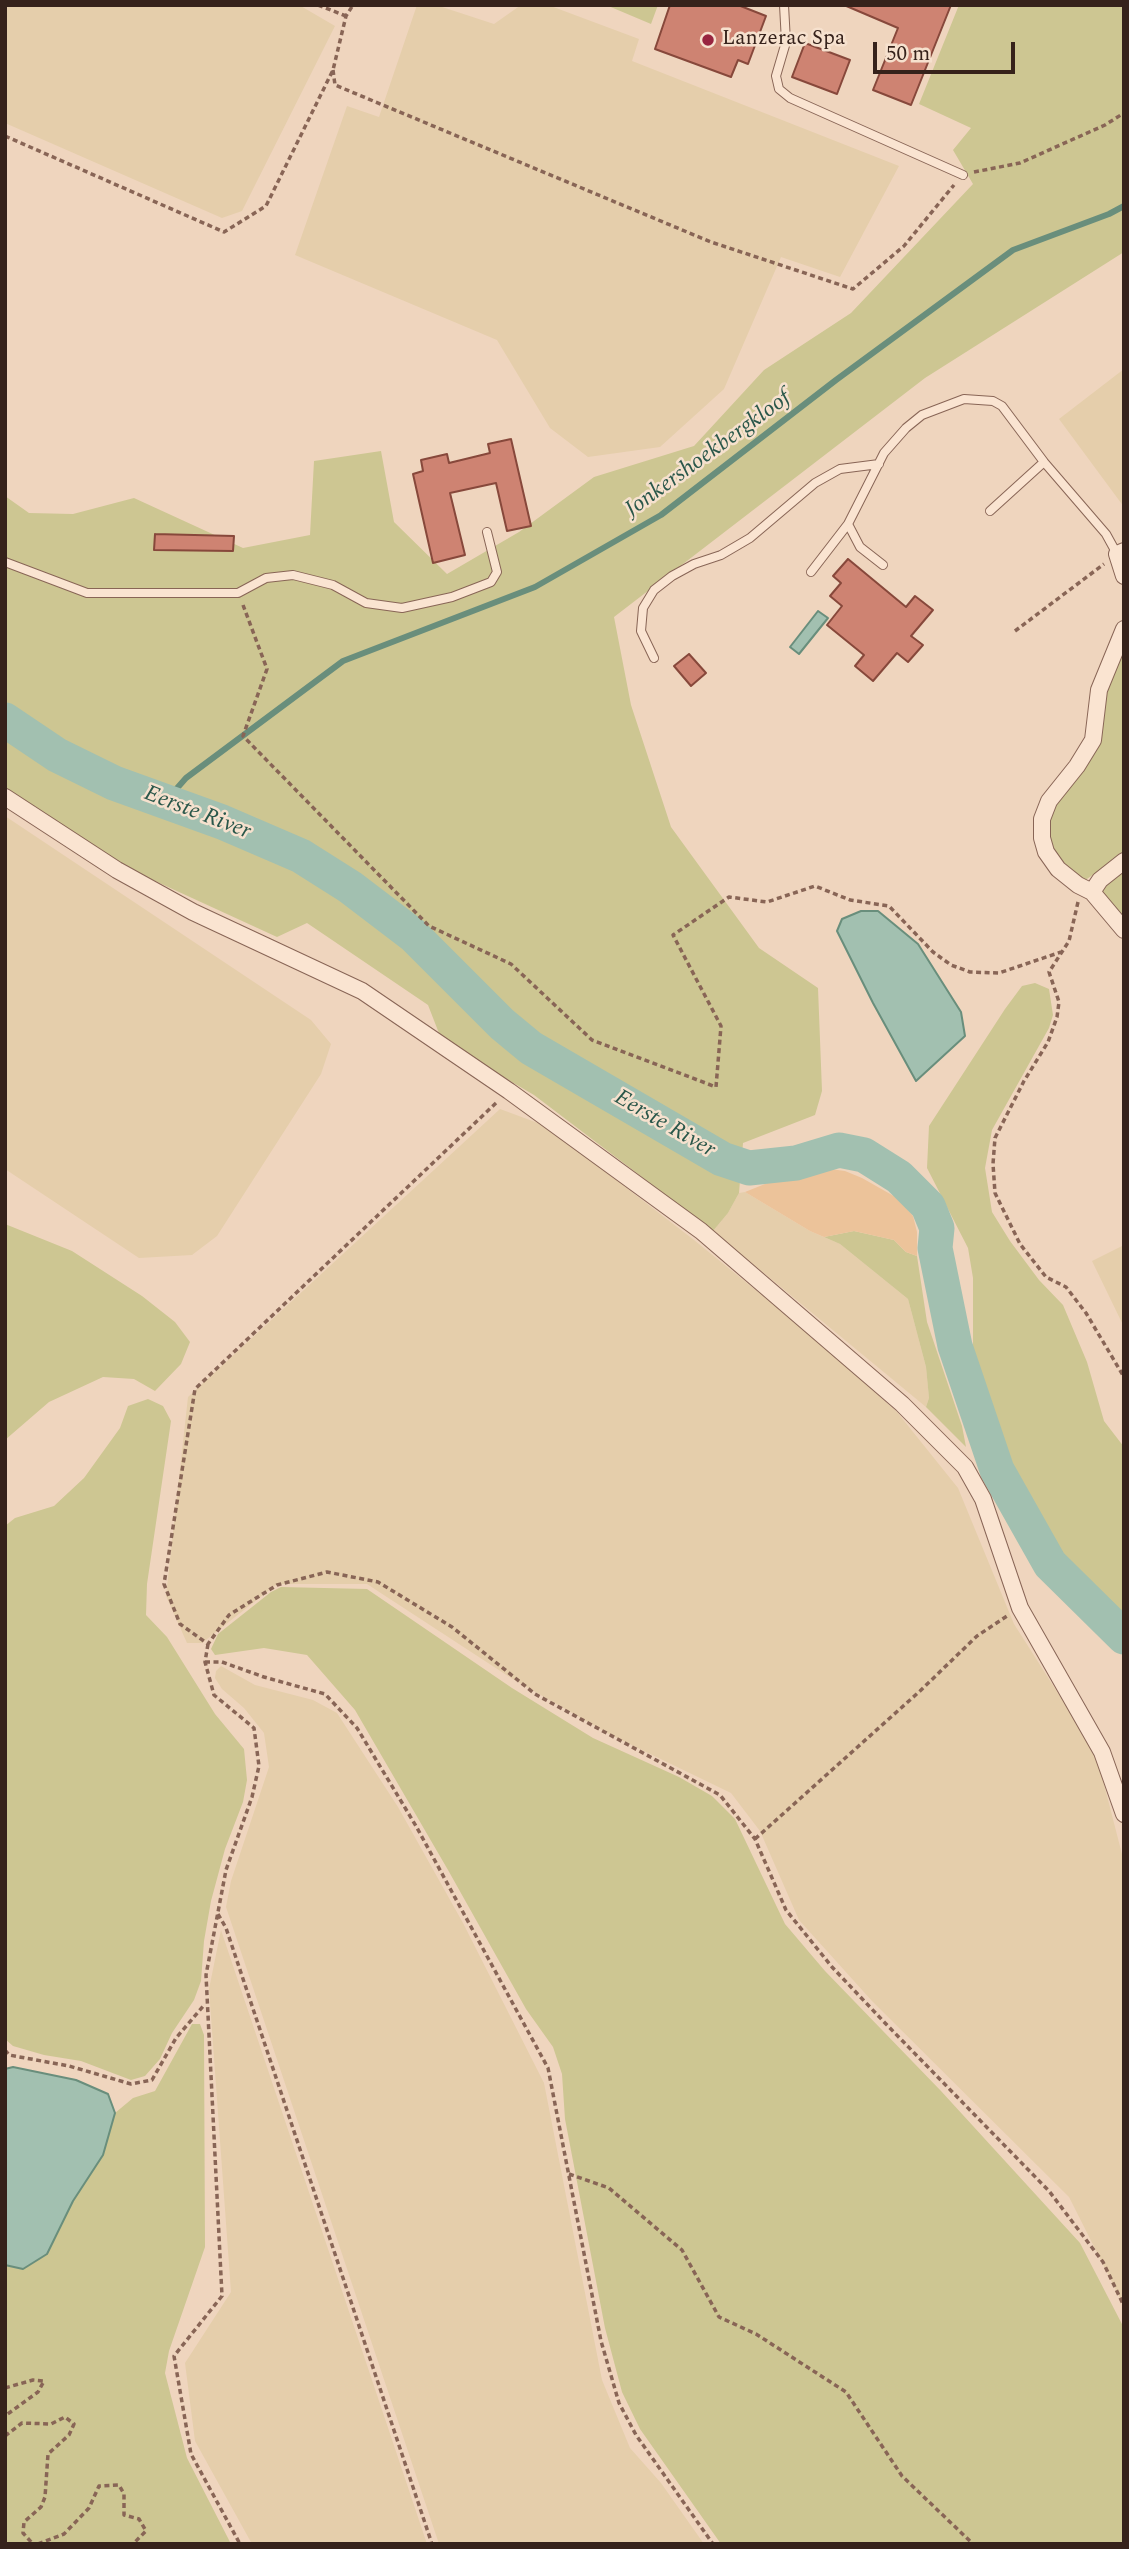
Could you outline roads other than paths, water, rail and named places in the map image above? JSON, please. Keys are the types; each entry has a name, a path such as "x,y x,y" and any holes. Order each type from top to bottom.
{"street":[{"path":"1120,552 1124,576"},
{"path":"1124,629 1099,690 1093,740 1077,766 1049,801 1042,819 1042,838 1046,852 1058,869 1085,888 1124,930"},
{"path":"5,797 117,870 193,912 362,991 509,1091 701,1231 902,1404 965,1467 983,1499 1020,1608 1102,1752 1124,1814"},
{"path":"1085,888 1124,861"}],"lane":[{"path":"784,5 786,42 776,76 779,89 790,98 963,175"},
{"path":"811,572 848,524 884,453 899,436 922,415 964,399 993,401 1002,406 1044,462 1120,552"},
{"path":"990,511 1044,462"},
{"path":"654,658 642,631 643,608 654,590 694,564 722,555 750,538 815,483 839,469 879,464"},
{"path":"848,524 860,547 883,565"},
{"path":"5,562 87,593 238,593 266,578 293,575 333,585 366,603 402,608 452,597 491,582 497,572 487,532"}],"waterway":[{"name":"Jonkershoekbergkloof","path":"164,803 186,778 343,661 535,587 661,515 836,380 1013,250 1124,206"},
{"name":"Eerste River","path":"5,720 57,755 114,783 222,822 301,856 350,887 413,935 502,1024 531,1048 722,1159 749,1168 796,1163 839,1150 864,1155 899,1177 928,1206 937,1228 935,1248 955,1346 997,1470 1050,1564 1124,1637"}],"place":[{"name":"Lanzerac Spa","path":"708,40"}]}
